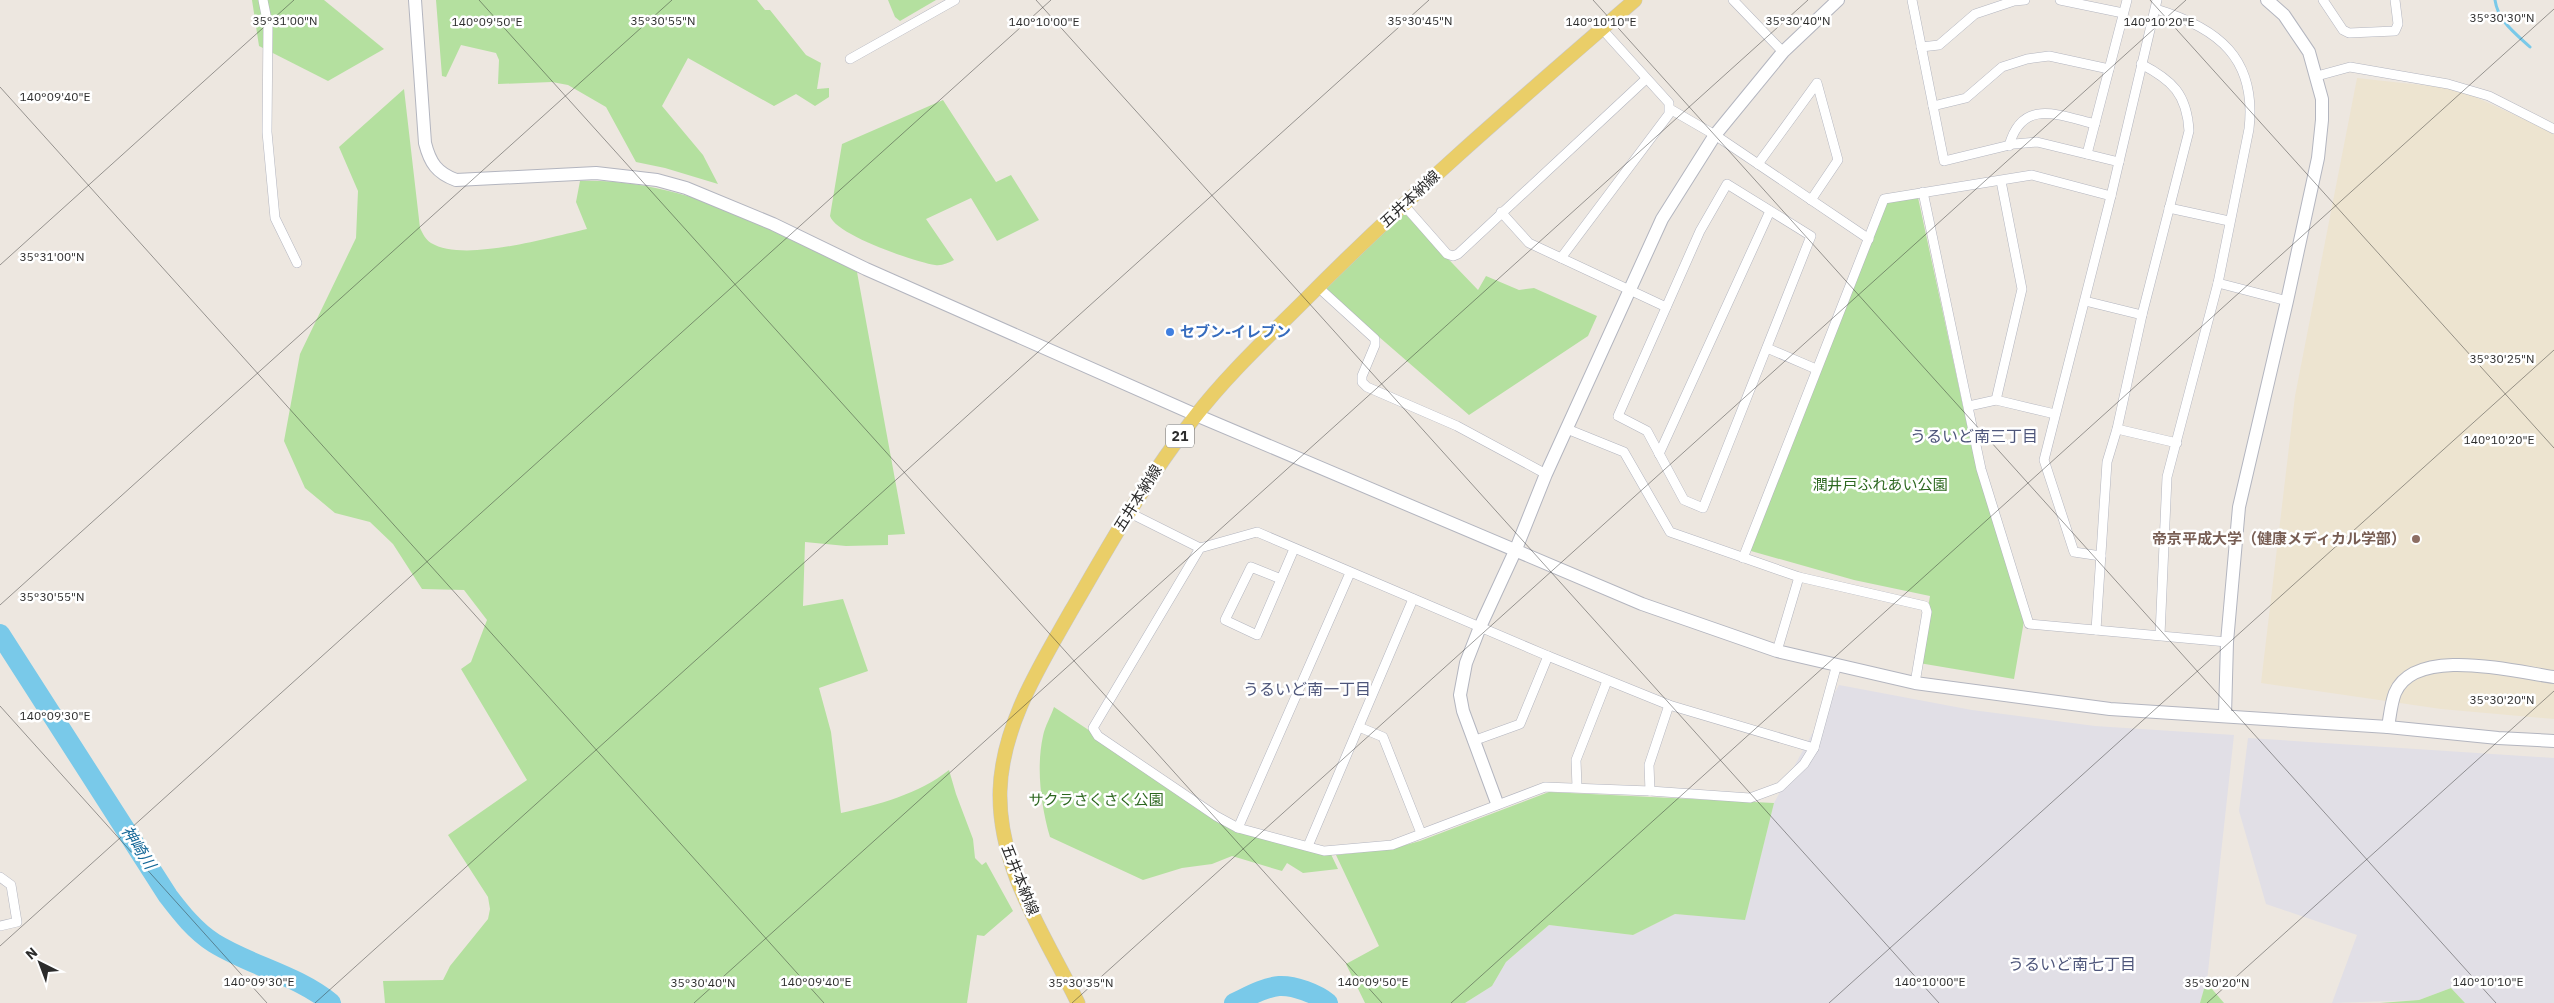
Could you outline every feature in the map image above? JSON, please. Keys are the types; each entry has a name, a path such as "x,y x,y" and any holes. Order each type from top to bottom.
{"main road":[{"name":"五井本納線","path":"1078,1003 1016,880 1002,835 1001,779 1010,735 1035,674 1151,475 1196,415 1318,286 1403,204 1635,0"}],"street":[{"path":"263,0 268,26 267,132 275,218 297,263"},
{"path":"415,0 425,144 429,158 435,168 444,176 456,180 566,172 612,173 657,180 686,188 774,224 866,270 1196,415 1642,604 1777,651 1915,683 2110,709 2388,727 2498,738 2554,741"},
{"path":"850,59 956,0"},
{"path":"1732,0 1784,52"},
{"path":"1497,804 1473,741 1460,695 1466,663 1480,627 1516,550 1546,474 1662,219 1715,135 1784,52 1838,0"},
{"path":"1912,0 1944,161 2009,146 2037,142 2119,162"},
{"path":"1921,47 1939,45 1975,14 2014,1 2025,0"},
{"path":"2060,0 2124,13"},
{"path":"2087,154 2127,0"},
{"path":"2225,716 2227,642 2239,507 2318,158 2322,99 2309,52 2299,33 2284,15 2267,0"},
{"path":"2323,0 2344,30 2349,33 2395,31 2398,24 2395,0"},
{"path":"2101,556 2074,552 2044,460 2111,196 2156,4 2208,30 2233,54 2245,78 2251,107 2250,124 2218,282 2167,478 2160,635"},
{"path":"1561,258 1669,114 1670,109 1669,103 1602,29"},
{"path":"1933,106 1966,98 2002,67 2026,58 2049,56 2109,68"},
{"path":"2096,630 2107,462 2117,429 2142,315 2189,130 2188,114 2173,84 2164,76 2141,64"},
{"path":"2317,76 2350,67 2448,84 2495,99 2554,129"},
{"path":"1403,204 1447,254 1453,256 1458,254 1646,79"},
{"path":"1758,164 1817,83 1838,160 1811,200"},
{"path":"1670,109 1715,135 1869,239"},
{"path":"2009,146 2014,129 2029,115 2048,113 2095,124"},
{"path":"1743,558 1884,199 2032,175 2111,196"},
{"path":"1996,400 2022,289 2000,180"},
{"path":"1727,184 1770,211 1811,236 1703,508 1684,500 1647,431 1618,416 1700,231 1727,184"},
{"path":"1923,192 1982,469 2029,624 2227,642"},
{"path":"2169,208 2229,221"},
{"path":"1660,454 1770,211"},
{"path":"1501,212 1529,243 1666,307"},
{"path":"2218,282 2287,301"},
{"path":"1318,286 1375,339 1375,344 1362,376 1362,382 1367,387 1457,426 1546,474"},
{"path":"2085,300 2142,315"},
{"path":"1767,348 1816,369"},
{"path":"1969,406 1996,400 2055,414"},
{"path":"1567,429 1624,452 1670,532 1799,576 1925,606 1927,612 1915,683"},
{"path":"2117,429 2177,444"},
{"path":"1128,512 1200,548 1257,532 1606,681 1669,705 1814,748"},
{"path":"1200,548 1093,728 1098,736 1216,816 1238,828 1324,851 1392,845 1545,787 1577,787 1750,798 1780,787 1804,764 1814,748 1836,664"},
{"path":"1281,579 1250,567 1225,620 1257,635 1294,549"},
{"path":"1238,828 1350,573"},
{"path":"1777,651 1799,576"},
{"path":"1308,846 1413,599"},
{"path":"1473,741 1520,724 1548,656"},
{"path":"2388,727 2396,692 2406,679 2425,669 2448,664 2471,664 2554,678"},
{"path":"1577,787 1576,760 1606,681"},
{"path":"1650,791 1648,765 1669,705"},
{"path":"1359,726 1383,737 1421,833"},
{"path":"0,876 11,885 17,922 0,926"}],"shaded area":[{"name":"帝京平成大学（健康メディカル学部）","path":"2357,78 2458,89 2554,133 2554,719 2441,709 2261,683 2295,396"},
{"path":"1839,685 1972,710 2095,726 2234,735 2207,981 2200,1003 1465,1003 1492,986 1506,962 1549,925 1633,935 1675,914 1745,919 1774,803"},
{"path":"2248,738 2554,758 2554,1003 2465,1003 2451,988 2419,1000 2332,1003 2357,935 2266,904 2239,811"}],"green space":[{"path":"252,0 324,0 384,49 328,81 259,46"},
{"path":"436,0 757,0 765,10 770,10 806,55 821,63 817,89 829,88 829,97 815,106 796,94 774,106 688,58 662,106 703,155 718,184 665,168 636,162 606,107 568,85 552,82 498,84 499,60 496,53 461,45 446,77 442,76"},
{"path":"888,0 936,0 900,21 895,17"},
{"path":"404,89 420,228 431,243 446,248 464,250 485,249 507,247 587,229 576,202 580,181 616,182 653,187 724,208 792,238 857,272 905,534 888,535 888,545 846,546 805,542 803,606 843,599 868,671 819,688 831,732 841,813 898,798 925,786 949,770 973,839 975,858 982,865 986,862 1013,911 984,936 977,935 967,1003 385,1003 383,981 443,980 450,966 488,919 490,909 488,897 448,835 527,780 461,669 471,662 487,620 464,590 422,589 393,544 370,522 335,513 305,488 284,441 300,354 356,238 358,191 339,147"},
{"path":"943,100 996,182 1011,175 1039,220 997,241 971,198 926,219 954,260 938,265 925,263 895,253 861,239 835,223 830,216 842,144"},
{"name":"潤井戸ふれあい公園","path":"1912,190 1917,193 1977,471 2024,621 2014,679 1919,663 1930,596 1854,580 1751,551 1749,545 1887,194"},
{"path":"1400,214 1406,215 1478,290 1486,276 1519,290 1534,288 1597,316 1588,336 1469,415 1325,290"},
{"name":"サクラさくさく公園","path":"1054,707 1230,824 1328,848 1338,869 1303,873 1287,863 1282,871 1232,856 1212,864 1182,868 1143,880 1050,837 1040,787 1040,761 1044,732"},
{"path":"1549,792 1774,803 1745,920 1675,914 1633,935 1549,925 1506,962 1492,986 1465,1003 1365,1003 1346,964 1379,946 1336,855 1391,849 1420,841"},
{"path":"2206,982 2224,1003 2200,1003"},
{"path":"2451,988 2465,1003 2380,1003 2419,1000"}],"waterway":[{"path":"2495,0 2503,20 2530,47"},
{"name":"神崎川","path":"0,634 178,909 201,933 214,943 304,985 331,1003"},
{"name":"神崎川","path":"1234,1003 1262,990 1279,986 1305,991 1318,996 1328,1003"}],"place":[{"name":"セブン-イレブン","path":"1170,332"},
{"name":"帝京平成大学（健康メディカル学部）","path":"2416,539"}],"district":[{"name":"うるいど南三丁目","path":"1974,436"},
{"name":"うるいど南一丁目","path":"1307,689"},
{"name":"うるいど南七丁目","path":"2072,964"}]}
